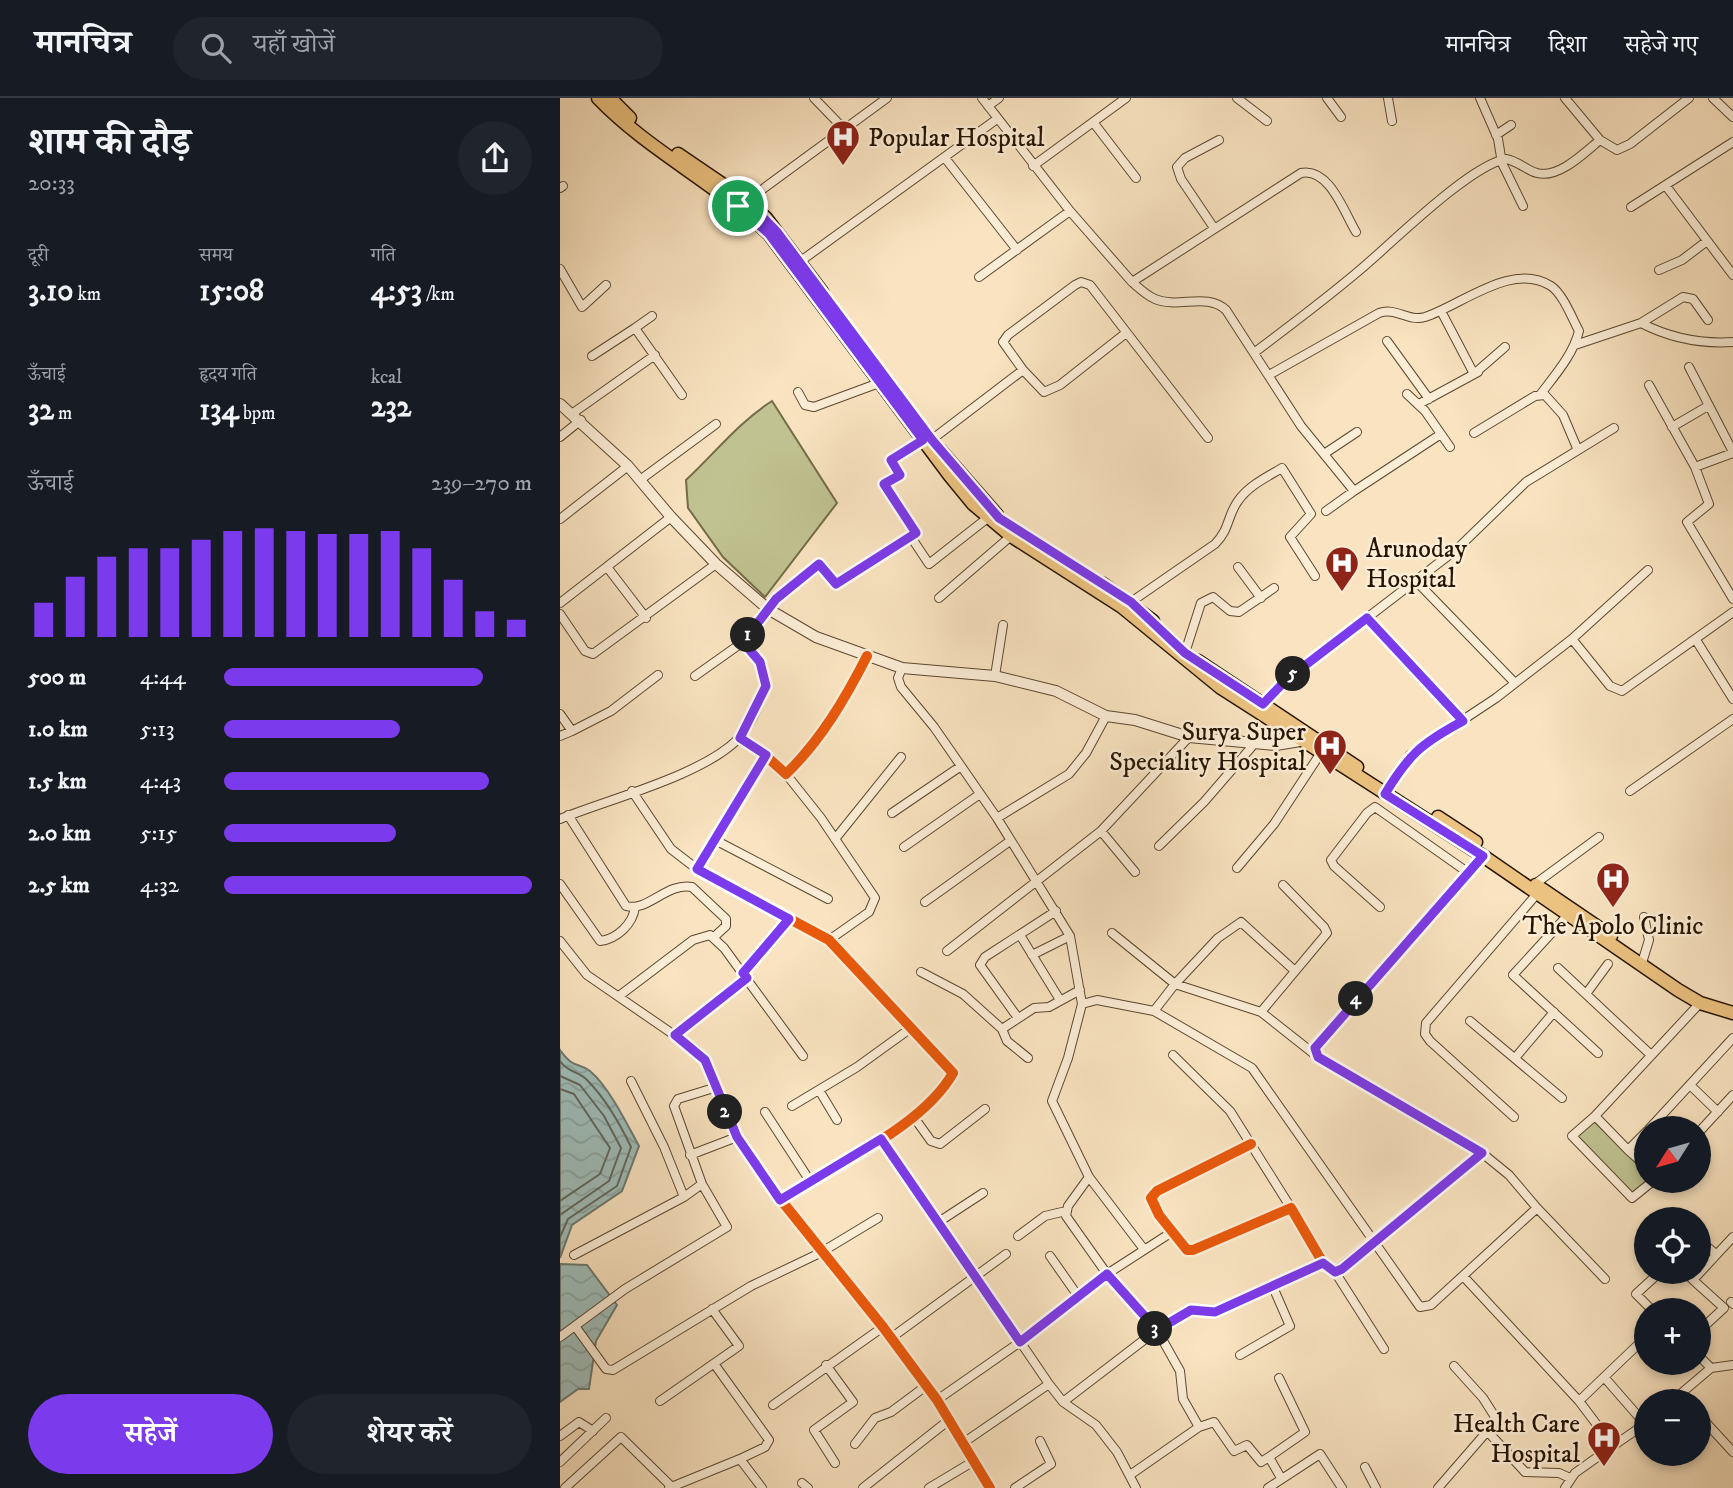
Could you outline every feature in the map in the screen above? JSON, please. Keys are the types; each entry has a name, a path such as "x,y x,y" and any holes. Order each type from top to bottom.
{"main road":[{"path":"598,98 616,103 647,142 743,204 796,264 973,504 1127,605 1184,656 1536,890 1700,1003 1733,1013"},
{"path":"796,264 879,383 927,441"},
{"path":"991,515 1011,536 1127,605"},
{"path":"1307,739 1320,754 1460,831 1567,916 1642,962 1703,995 1733,1004"}],"street":[{"path":"814,98 844,129"},
{"path":"743,204 887,98"},
{"path":"982,98 1033,166 1132,282 1155,299 1174,303 1213,302 1221,305 1255,352 1301,426 1354,491"},
{"path":"988,106 999,98"},
{"path":"1033,166 1126,98"},
{"path":"1237,98 1267,121"},
{"path":"1328,98 1341,117"},
{"path":"1388,98 1392,121"},
{"path":"1480,98 1496,135 1502,160 1523,206"},
{"path":"1566,98 1600,140 1611,149 1623,148 1689,98"},
{"path":"1713,98 1733,117"},
{"path":"796,264 997,119"},
{"path":"1093,122 1136,178"},
{"path":"1496,135 1511,125"},
{"path":"1214,228 1181,179 1177,167 1185,158 1219,140"},
{"path":"1255,352 1353,276 1436,203 1502,160 1511,160 1536,173 1550,172 1572,162 1600,140"},
{"path":"1631,207 1733,142"},
{"path":"945,158 1017,250"},
{"path":"1132,282 1284,181 1309,171 1325,180 1356,232"},
{"path":"1666,186 1733,275"},
{"path":"979,277 1070,211"},
{"path":"1658,270 1682,260 1707,241"},
{"path":"560,269 582,307 606,285"},
{"path":"1269,375 1379,313 1394,311 1413,319 1441,311 1509,280 1526,277 1552,286 1579,331 1576,345 1563,362 1557,376 1540,395 1474,433"},
{"path":"1126,333 1049,391 1040,390 1004,345 1004,339 1081,282 1094,288 1208,438"},
{"path":"1576,345 1642,323 1684,298 1693,299 1708,320"},
{"path":"1441,311 1474,374"},
{"path":"592,356 652,316"},
{"path":"1642,323 1663,334 1712,344 1733,342"},
{"path":"635,328 682,395"},
{"path":"1387,341 1429,399"},
{"path":"1474,374 1505,347"},
{"path":"560,437 577,417 654,355"},
{"path":"1419,404 1496,362"},
{"path":"1689,366 1733,452 1695,467"},
{"path":"695,676 743,642 768,609 819,564 836,584 916,533 884,484 900,475 891,460 927,441 1023,370"},
{"path":"798,392 805,405 814,407 879,383"},
{"path":"1649,385 1695,467 1709,504 1687,522 1733,599"},
{"path":"1407,394 1419,404 1450,447"},
{"path":"1540,395 1550,399 1563,415 1577,448"},
{"path":"560,404 628,466 716,564 768,609 816,638 902,668 995,676 1056,691 1105,716 1135,720 1189,737 1276,745 1307,739"},
{"path":"1672,427 1709,407"},
{"path":"640,480 716,424"},
{"path":"1259,707 1286,680 1457,549 1526,482 1577,448 1614,428"},
{"path":"1324,454 1357,432"},
{"path":"1326,511 1441,434"},
{"path":"560,519 628,466"},
{"path":"1127,605 1215,544 1225,534 1243,495 1282,468 1311,514 1290,537 1315,576"},
{"path":"911,537 929,564 991,515"},
{"path":"560,603 671,517"},
{"path":"939,598 1011,536"},
{"path":"560,614 585,651 593,654 646,618 716,564"},
{"path":"607,567 646,618"},
{"path":"1238,567 1261,598"},
{"path":"1387,791 1410,755 1516,683 1572,639 1648,570"},
{"path":"1416,581 1516,683"},
{"path":"1184,656 1202,603 1207,598 1213,597 1230,611 1239,612 1274,588"},
{"path":"1572,639 1617,691 1622,691 1733,612"},
{"path":"1367,618 1463,721"},
{"path":"995,676 1003,625"},
{"path":"1696,640 1733,699"},
{"path":"620,996 699,936 714,937 726,926 726,919 692,887 673,887 635,907 622,903 564,817 700,765 723,753 740,738 766,686 760,662 743,642"},
{"path":"786,774 803,758 832,719 867,656"},
{"path":"902,668 898,678 901,687 997,818 1070,936 1082,1004 1068,1058 1052,1101 1089,1177 1143,1248"},
{"path":"560,736 611,711 658,675"},
{"path":"560,714 572,731"},
{"path":"997,818 1069,774 1086,753 1105,716"},
{"path":"1630,791 1733,719"},
{"path":"947,951 1101,831 1189,737"},
{"path":"740,738 766,755 786,774 835,839 874,898 869,912 829,940"},
{"path":"1159,846 1204,802 1255,743"},
{"path":"1237,868 1274,824 1320,754"},
{"path":"697,869 766,755"},
{"path":"835,839 901,757"},
{"path":"892,813 961,766"},
{"path":"632,791 671,849 697,869 829,940 953,1073 945,1088 913,1116 881,1139 780,1200"},
{"path":"904,847 980,794"},
{"path":"1380,907 1334,866 1331,860 1367,813 1375,807 1469,874"},
{"path":"1101,831 1135,872"},
{"path":"1514,1117 1430,1041 1425,1034 1426,1023 1536,890 1599,837"},
{"path":"715,840 828,899"},
{"path":"925,902 1010,841"},
{"path":"1318,1057 1315,1048 1483,856"},
{"path":"560,884 600,941 608,939 630,924 635,907"},
{"path":"1261,1012 1327,933 1283,885"},
{"path":"1018,1018 979,965 985,957 1056,911"},
{"path":"1567,916 1513,975 1598,1053"},
{"path":"1642,962 1649,940 1644,917"},
{"path":"675,1035 745,975 789,919"},
{"path":"1154,1010 1218,938 1241,922 1295,971"},
{"path":"1112,933 1175,984 1261,1012 1318,1057 1482,1153 1509,1175 1605,1279"},
{"path":"1020,934 1060,1000"},
{"path":"1032,955 1070,936"},
{"path":"714,937 803,1056"},
{"path":"560,942 587,975 675,1035 705,1060 737,1137 820,1253 883,1327 937,1400 990,1488"},
{"path":"1586,994 1608,964"},
{"path":"1559,968 1651,1055"},
{"path":"921,972 963,995 1002,1029 1006,1041 1028,1058"},
{"path":"1002,1029 1034,1008 1049,1007 1080,990"},
{"path":"1082,1004 1097,1000 1154,1010 1252,1068 1420,1307 1431,1305 1537,1208"},
{"path":"1637,1194 1632,1198 1572,1136 1595,1116 1700,1003"},
{"path":"1515,1058 1554,1012"},
{"path":"1470,1021 1562,1098"},
{"path":"792,1106 858,1068 911,1028"},
{"path":"1661,1116 1733,1038"},
{"path":"1173,1055 1219,1098 1251,1144 1323,1263 1335,1272 1384,1349"},
{"path":"631,1081 664,1147 684,1197"},
{"path":"1690,1085 1718,1112"},
{"path":"560,1337 625,1289 727,1227 702,1184 674,1106 678,1099 717,1087"},
{"path":"819,1090 837,1121"},
{"path":"1712,1118 1733,1095"},
{"path":"913,1116 931,1142 940,1144 985,1109"},
{"path":"765,1112 810,1181"},
{"path":"1595,1116 1634,1155"},
{"path":"690,1155 737,1137"},
{"path":"881,1139 1049,1384 1063,1402 1096,1425 1136,1488"},
{"path":"1251,1144 1197,1168 1153,1194 1152,1201 1187,1250 1193,1250 1291,1208"},
{"path":"1628,1150 1634,1144"},
{"path":"1335,1272 1482,1153"},
{"path":"1018,1236 1045,1216 1066,1211 1089,1177"},
{"path":"574,1255 684,1197 702,1184"},
{"path":"937,1223 983,1193"},
{"path":"1066,1211 1107,1274 1157,1330 1180,1371 1183,1399 1199,1427"},
{"path":"575,1326 609,1370 751,1286 820,1253 878,1218"},
{"path":"937,1400 1020,1342 1143,1248 1172,1232"},
{"path":"1711,1260 1733,1237"},
{"path":"1711,1250 1716,1254"},
{"path":"891,1338 1006,1254"},
{"path":"1049,1256 1078,1296"},
{"path":"1063,1402 1157,1330 1191,1310 1215,1312 1323,1263"},
{"path":"1464,1277 1579,1401 1613,1446"},
{"path":"1640,1298 1636,1294 1647,1284"},
{"path":"1697,1284 1724,1308 1711,1320"},
{"path":"1240,1355 1290,1325 1273,1287"},
{"path":"660,1401 739,1346 712,1309"},
{"path":"773,1405 883,1327"},
{"path":"1579,1401 1634,1348"},
{"path":"565,1488 621,1437 671,1487 698,1478 768,1445 769,1440 715,1365"},
{"path":"826,1365 853,1402 814,1430 835,1463"},
{"path":"1711,1368 1733,1365"},
{"path":"1438,1488 1497,1424 1497,1415 1454,1366"},
{"path":"1686,1389 1703,1375"},
{"path":"1604,1377 1634,1410"},
{"path":"1130,1475 1212,1420 1234,1451 1247,1445 1261,1462 1269,1457 1305,1432 1279,1378"},
{"path":"963,1443 1049,1384"},
{"path":"855,1444 875,1418 891,1412 926,1386"},
{"path":"560,1462 607,1418"},
{"path":"863,1488 949,1420"},
{"path":"560,1436 579,1422 593,1431"},
{"path":"1711,1428 1733,1452"},
{"path":"1565,1488 1570,1478 1634,1431"},
{"path":"1489,1433 1525,1472 1559,1473 1570,1478"},
{"path":"1015,1488 1051,1464 1040,1441"},
{"path":"1268,1488 1320,1454 1342,1488"},
{"path":"1269,1457 1281,1478"},
{"path":"740,1459 762,1488"},
{"path":"929,1488 974,1461"},
{"path":"1365,1467 1376,1488"},
{"path":"698,1478 707,1488"}],"green space":[{"path":"772,401 837,503 765,597 723,557 688,508 686,480 738,428"},
{"path":"1594,1121 1634,1159 1634,1192 1630,1196 1574,1139"}],"water":[{"path":"560,1050 569,1060 590,1071 604,1086 639,1146 622,1191 572,1225 560,1258"},
{"path":"560,1264 587,1265 617,1305 596,1341 589,1389 578,1389 560,1402"}],"cycle path":[{"path":"867,656 831,718 786,774 766,756 697,869 829,940 953,1073 939,1093 899,1128 781,1200 883,1327 937,1400 990,1488"},
{"path":"1251,1144 1157,1191 1151,1198 1159,1215 1187,1250 1193,1250 1291,1208 1323,1263 1335,1272 1482,1153 1318,1057 1315,1047 1483,856"}],"place":[{"name":"Popular Hospital","path":"843,167"},
{"name":"Arunoday Hospital","path":"1342,593"},
{"name":"Surya Super Speciality Hospital","path":"1330,776"},
{"name":"The Apolo Clinic","path":"1613,909"},
{"name":"Health Care Hospital","path":"1604,1468"}],"route":[{"path":"747,201 766,218 932,440 999,518 1131,602 1167,633 1185,653 1263,704 1286,680 1367,618 1463,721 1437,735 1410,755 1385,794 1483,856 1315,1048 1318,1057 1482,1153 1342,1269 1335,1272 1323,1263 1215,1312 1191,1310 1157,1330 1107,1274 1020,1342 881,1139 780,1200 726,1117 712,1072 705,1060 696,1049 675,1035 747,978 743,973 789,919 697,869 766,755 740,738 766,686 760,662 743,642 776,599 819,564 836,584 916,533 884,484 900,475 891,460 923,440 769,234 738,206 747,201"}]}
